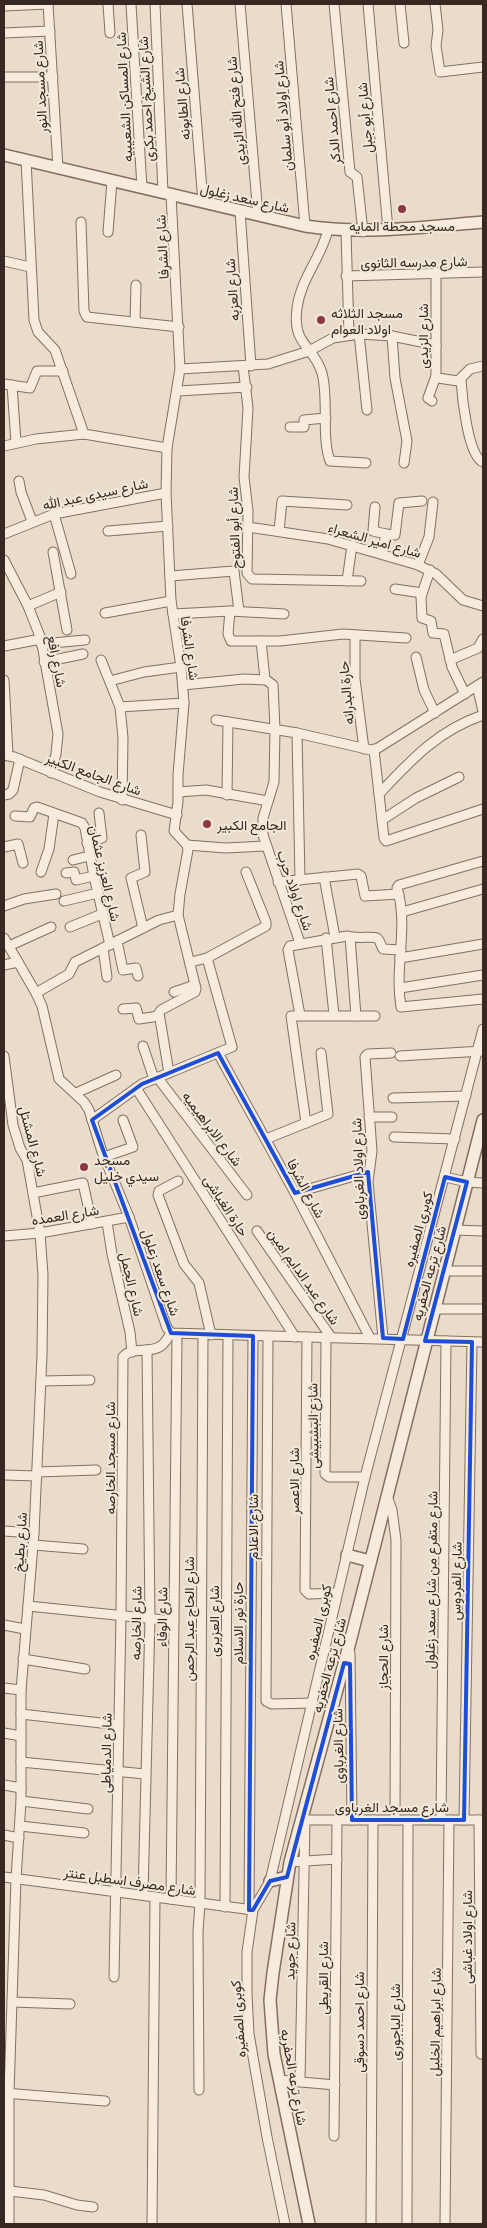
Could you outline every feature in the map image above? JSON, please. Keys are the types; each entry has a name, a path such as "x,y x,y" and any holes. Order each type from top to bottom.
{"street":[{"path":"4,6 48,4"},
{"name":"شارع مسجد النور","path":"48,4 58,168"},
{"path":"108,4 110,33"},
{"name":"شارع المساكن الشعيبيه","path":"131,4 142,188"},
{"name":"شارع الشيخ احمد بكرى","path":"155,4 167,194"},
{"name":"شارع الطابونه","path":"187,4 203,202"},
{"name":"شارع فتح الله الزيدى","path":"240,4 258,215"},
{"name":"شارع اولاد أبو سلمان","path":"286,4 305,226"},
{"name":"شارع احمد الدكر","path":"334,4 350,172 357,177 363,232"},
{"name":"شارع أبو جبل","path":"368,4 388,230"},
{"path":"400,4 404,43"},
{"path":"435,4 438,30 436,46 440,72 483,67"},
{"path":"4,33 50,31"},
{"path":"4,77 52,77"},
{"name":"شارع سعد زغلول","path":"4,155 328,230 363,232 483,222"},
{"path":"26,160 30,267 35,326 54,346 84,434"},
{"path":"108,232 112,181"},
{"name":"شارع الشرفا","path":"167,194 179,327 180,369 178,391 167,448 166,493 171,602 181,667 184,703 177,816 174,832 188,845"},
{"name":"شارع العزبه","path":"240,211 247,366"},
{"path":"81,222 85,314 90,318 179,327"},
{"path":"328,230 320,253 304,280 296,309 296,324 299,338 318,363 323,378 330,461 366,462"},
{"path":"346,231 349,335"},
{"path":"4,261 30,267"},
{"name":"شارع الزيدى","path":"436,272 436,376 438,378 460,380"},
{"name":"شارع مدرسه الثانوى","path":"346,276 483,272"},
{"path":"135,322 136,285"},
{"path":"180,369 247,366 285,360 309,351 327,341 359,334 392,336 436,344"},
{"path":"359,334 367,410"},
{"path":"392,336 395,378 406,441 404,464"},
{"name":"شارع أبو الفتوح","path":"247,366 248,422 244,477 248,527 246,568 252,578 360,581"},
{"path":"483,366 470,369 460,380 467,429 478,459 483,462"},
{"path":"16,443 8,385 30,388 37,371 63,371"},
{"path":"432,401 428,398 436,376"},
{"path":"178,391 247,387"},
{"path":"290,427 304,427 304,420 326,418"},
{"path":"4,446 56,436 84,434 167,448"},
{"path":"19,481 32,521"},
{"name":"شارع سيدى عبد الله","path":"4,534 32,521 54,514 166,493"},
{"path":"279,531 282,500 347,505"},
{"path":"375,507 374,531 394,535 399,503 422,501"},
{"path":"418,565 429,537 433,502"},
{"path":"54,514 71,574"},
{"path":"108,531 168,526"},
{"name":"شارع امير الشعراء","path":"248,527 352,545 418,565 430,570 463,600 483,606"},
{"path":"382,554 386,534"},
{"path":"347,581 352,545"},
{"path":"53,552 67,630"},
{"name":"شارع رافع","path":"4,560 28,606 41,641 58,734 56,754 51,773"},
{"path":"430,570 422,593 422,618 432,622 433,633 444,634 450,660 465,694"},
{"path":"170,576 234,571 234,611 228,634 229,639 234,641 280,641 342,634 406,638"},
{"path":"395,589 422,593"},
{"path":"28,606 61,592"},
{"path":"105,613 171,602"},
{"path":"173,614 234,611 284,614"},
{"name":"حارة البدرانه","path":"355,634 355,679 364,749"},
{"path":"450,660 478,648 483,639"},
{"path":"4,646 41,641 85,640"},
{"path":"183,685 244,679 266,680 261,641"},
{"path":"44,662 83,654"},
{"path":"416,658 424,690 434,713"},
{"path":"100,660 120,707 123,738 122,800"},
{"path":"110,681 144,672 181,667"},
{"path":"4,680 6,755"},
{"name":"شارع اولاد حرب","path":"266,680 273,685 275,729 274,782 263,818 266,846 278,882 291,912 300,943"},
{"path":"216,720 298,733 374,750 480,684 483,710"},
{"path":"120,707 184,703"},
{"path":"379,794 429,743 464,722 483,714"},
{"path":"227,795 228,722"},
{"path":"298,733 300,880"},
{"path":"374,750 384,838 386,841 483,809"},
{"name":"شارع الجامع الكبير","path":"6,755 122,800 177,816"},
{"path":"4,795 9,794 13,790 20,759"},
{"path":"382,820 416,798 459,777"},
{"path":"178,792 206,790 268,801"},
{"name":"شارع العزيز عثمان","path":"14,816 30,817 34,808 37,807 82,823 110,945"},
{"path":"87,844 102,838 99,813"},
{"path":"41,872 49,849 54,814"},
{"path":"141,835 145,872 131,878 143,928"},
{"path":"4,847 18,844 23,863"},
{"path":"169,1073 159,1016 161,1010 195,992 196,985 178,915 188,845 226,848 266,846"},
{"path":"73,860 89,856"},
{"path":"483,861 397,887 402,912 400,954 402,1007 483,999"},
{"path":"66,873 74,872 76,880 94,876"},
{"path":"191,962 207,958 266,926 246,872"},
{"path":"278,882 360,874 365,896 398,894"},
{"path":"324,877 330,938 334,1015"},
{"path":"402,912 483,889"},
{"path":"64,901 98,893"},
{"path":"4,906 15,901 56,894"},
{"path":"70,927 102,914"},
{"path":"36,993 69,974 75,962 159,920 178,915"},
{"path":"6,942 51,927"},
{"path":"350,937 356,1016"},
{"path":"300,1015 288,950 290,946 330,938 375,938 379,940 383,949 400,954 483,944"},
{"name":"شارع سعد زعلول","path":"6,942 36,993 47,1024 51,1051 59,1079 84,1102 92,1120 104,1157 129,1217 167,1328 174,1334 483,1342"},
{"path":"110,945 122,970 136,968 138,976"},
{"path":"107,977 110,945"},
{"path":"92,1120 136,1088 233,1045 207,958"},
{"path":"4,965 18,962"},
{"path":"400,988 483,975"},
{"path":"174,992 196,985"},
{"path":"123,1009 136,1008 139,1019 159,1016"},
{"path":"306,1123 291,1017 300,1015 375,1016"},
{"name":"كوبرى الصفيره","path":"285,2224 249,2034 247,1952 251,1910 270,1881 365,1477 466,1096 480,1051 483,1029"},
{"name":"شارع الابراهيميه","path":"143,1046 155,1078 247,1195"},
{"name":"شارع اولاد الغرباوى","path":"383,1338 368,1172 372,1151 366,1057 368,1054 480,1051"},
{"name":"شارع الشرفا","path":"218,1053 295,1193 370,1338"},
{"path":"266,1139 328,1114 321,1053"},
{"name":"شارع المشتل","path":"4,1060 6,1093 16,1137 27,1160 40,1233"},
{"path":"76,1093 116,1075"},
{"name":"حارة الغباشى","path":"136,1088 295,1337"},
{"path":"393,1098 466,1096"},
{"path":"369,1116 392,1117"},
{"path":"104,1157 133,1147 123,1120"},
{"name":"شارع ترعه الحفريه","path":"308,2224 279,2080 271,2027 270,2000 287,1877 350,1642 425,1341 483,1120"},
{"path":"394,1137 455,1139"},
{"path":"295,1193 368,1172"},
{"path":"445,1177 467,1182 483,1183"},
{"name":"شارع الحاج عبد الرحمن","path":"178,1181 159,1191 158,1195 184,1264 196,1276 199,1283 207,1335 200,1903 198,1932 199,2090"},
{"path":"32,1193 81,1183 84,1186 92,1224"},
{"name":"شارع العمده","path":"4,1236 40,1233 129,1217"},
{"name":"شارع الجمل","path":"107,1222 118,1283 130,1332 132,1352"},
{"path":"455,1230 483,1230"},
{"name":"شارع عبد الدايم امين","path":"256,1231 328,1337"},
{"name":"شارع بطيخ","path":"9,2224 10,2191 6,2138 6,2093 7,2032 12,2002 8,1957 14,1935 22,1788 21,1690 34,1545 41,1381 43,1275 40,1233"},
{"path":"444,1271 483,1271"},
{"path":"434,1309 483,1309"},
{"path":"132,1352 162,1346 174,1334"},
{"name":"شارع الوفاء","path":"171,1899 174,1621 174,1334"},
{"name":"شارع العزيرى","path":"225,1907 228,1336"},
{"name":"حارة نور الاسلام","path":"251,1910 253,1336"},
{"name":"شارع الاعلام","path":"268,1336 266,1701 272,1704 313,1703"},
{"name":"شارع الاعصر","path":"307,1337 305,1590 309,1594 337,1593"},
{"name":"شارع البشبيشى","path":"328,1337 325,1474 329,1477 365,1477"},
{"name":"شارع متفرع من شارع سعد زغلول","path":"445,1820 446,1341"},
{"name":"شارع الفردوس","path":"464,1820 472,1342"},
{"name":"شارع الخارصه","path":"143,1895 150,1619 147,1350"},
{"name":"شارع مسجد الخارصه","path":"121,1616 123,1357 128,1352 132,1352"},
{"path":"41,1381 90,1380"},
{"path":"4,1475 96,1470"},
{"name":"شارع الحجاز","path":"386,1495 392,1510 396,1540 395,1820"},
{"path":"4,1531 34,1533"},
{"path":"34,1545 83,1549"},
{"path":"347,1555 370,1561"},
{"path":"28,1606 174,1621"},
{"name":"شارع الدمياطى","path":"114,1977 121,1616"},
{"path":"4,1625 25,1629"},
{"name":"شارع الغرباوى","path":"350,1642 352,1820"},
{"path":"23,1659 85,1669"},
{"path":"4,1688 21,1690"},
{"path":"21,1714 119,1725"},
{"path":"4,1733 21,1736"},
{"path":"21,1762 145,1774"},
{"path":"4,1785 22,1788"},
{"path":"21,1801 88,1809"},
{"name":"شارع مسجد الغرباوى","path":"303,1820 481,1820"},
{"name":"شارع جويد","path":"300,2082 303,1820"},
{"name":"شارع القريطى","path":"334,2136 337,1820"},
{"name":"شارع احمد دسوقى","path":"371,2224 373,1820"},
{"name":"شارع الباجورى","path":"407,2224 408,1820"},
{"name":"شارع ابراهيم الخليل","path":"445,1820 446,2224"},
{"name":"شارع اولاد غباشى","path":"480,2054 481,1820"},
{"path":"20,1826 84,1833"},
{"path":"4,1835 19,1838"},
{"path":"290,1862 336,1859"},
{"name":"شارع مصرف اسطبل عنتر","path":"4,1877 251,1910"},
{"path":"270,1881 287,1877"},
{"path":"152,2224 155,1897"},
{"path":"4,1933 14,1935"},
{"path":"12,2002 70,2004"},
{"path":"279,2080 335,2085"},
{"path":"6,2093 105,2100"},
{"path":"10,2191 44,2195 93,2207"}],"highlighted area":[{"path":"218,1053 295,1193 368,1172 383,1338 403,1339 445,1177 467,1182 425,1341 472,1342 464,1820 352,1820 350,1664 344,1663 287,1877 270,1881 253,1910 249,1910 253,1336 171,1333 92,1120 142,1084"}],"place":[{"name":"مسجد محطة المايه","path":"402,209"},
{"name":"مسجد الثلاثه اولاد العوام","path":"321,320"},
{"name":"الجامع الكبير","path":"207,824"},
{"name":"مسجد سيدي خليل","path":"84,1167"}]}
